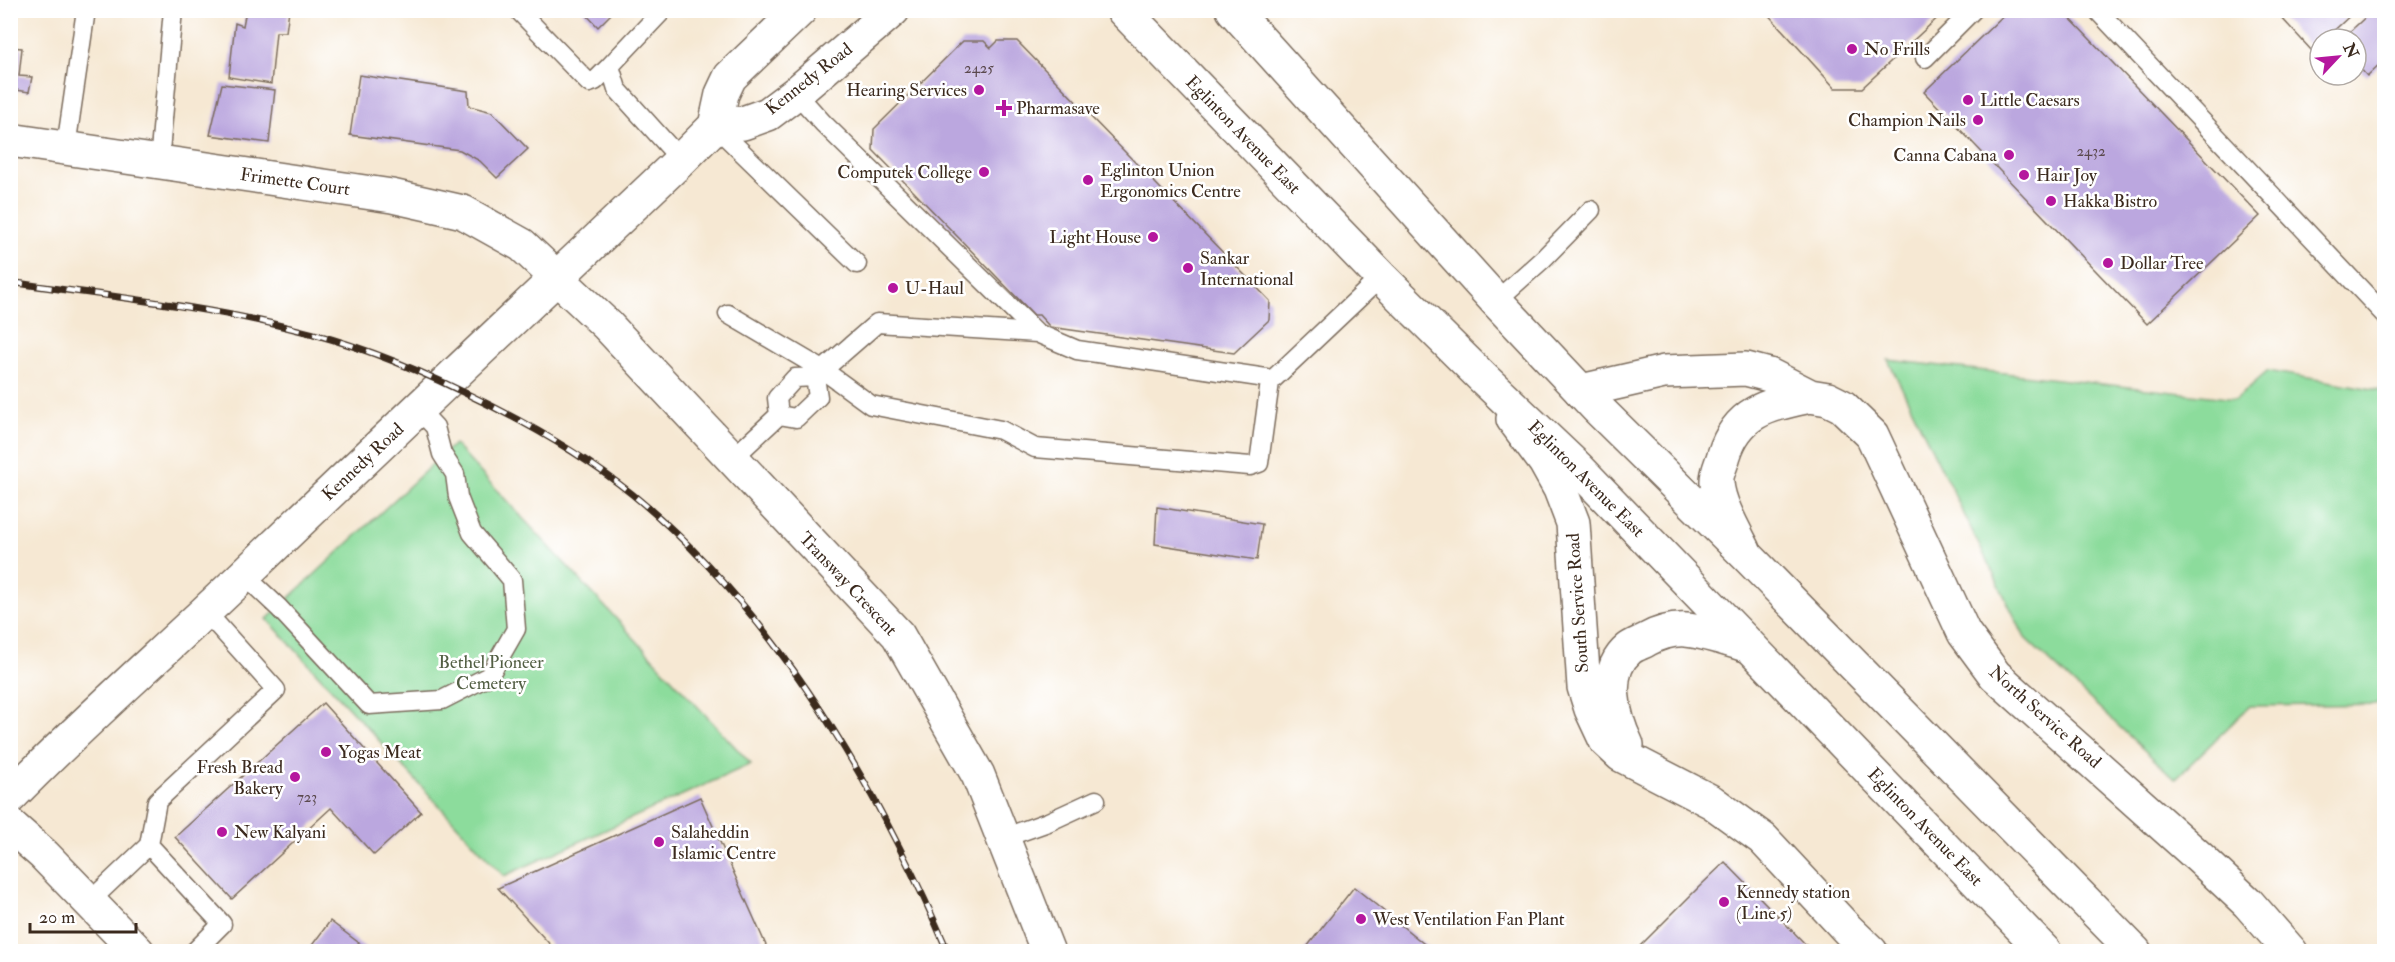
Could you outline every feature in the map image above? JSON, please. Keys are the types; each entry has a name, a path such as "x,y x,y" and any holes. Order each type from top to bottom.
{"main road":[{"path":"715,126 722,94 730,77 800,10"},
{"name":"Kennedy Road","path":"10,797 61,744 244,575 715,126 743,123 768,114 893,10"},
{"name":"Eglinton Avenue East","path":"1123,10 1381,277 1578,468 2045,951"},
{"path":"1233,10 1496,301 1581,391 1747,556 2135,951"},
{"name":"Frimette Court","path":"10,141 66,147 392,196 464,212 522,245 558,277"},
{"name":"Transway Crescent","path":"558,277 607,325 898,635 978,775 1048,951"},
{"name":"North Service Road","path":"1581,391 1664,372 1746,369 1769,375 1810,396 1828,399 1842,406 1872,435 1964,633 1995,675 2201,859 2248,903 2291,951"},
{"name":"South Service Road","path":"1482,377 1545,462 1573,523 1584,687 1591,709 1606,741 1621,755 1637,765 1712,802 1763,839 1848,930 1871,951"},
{"path":"1747,556 1727,517 1716,481 1728,442 1741,423 1759,410 1810,396"},
{"name":"South Service Road","path":"1637,765 1616,717 1612,697 1614,676 1629,649 1664,631 1684,630 1749,646"},
{"path":"10,825 138,951"}],"lane":[{"path":"66,147 86,10"},
{"path":"159,162 173,10"},
{"path":"518,10 589,82 595,81 663,10"},
{"path":"1925,58 1973,10"},
{"path":"2097,10 2385,314"},
{"path":"610,66 617,89 681,160"},
{"path":"796,93 823,123 1037,333"},
{"path":"715,126 857,264"},
{"path":"1496,301 1543,259 1592,210"},
{"path":"728,314 819,374 872,405 1001,430 1035,448 1250,466 1259,463 1270,382 1381,277"},
{"path":"779,415 777,398 795,378 819,374 877,323 1037,333 1077,350 1266,378 1270,382"},
{"path":"779,415 796,418 818,397 819,374"},
{"path":"244,575 279,608 369,705 442,700 489,676 500,661 516,629 512,580 472,533 458,497 455,474 442,454 435,428 418,410"},
{"path":"732,459 779,415"},
{"path":"89,902 149,845 157,801 276,690 205,611"},
{"path":"1003,837 1048,822 1096,800"},
{"path":"149,845 222,924 194,951"}],"green space":[{"path":"1888,360 2236,399 2268,371 2384,391 2384,704 2250,706 2175,779 2025,638"},
{"name":"Bethel Pioneer Cemetery","path":"454,444 751,764 504,876 267,619"}],"building":[{"path":"246,10 289,10 286,32 276,32 271,84 229,77 235,23 243,26"},
{"path":"582,10 615,10 598,27"},
{"name":"No Frills","path":"1764,10 1946,10 1862,88 1835,88"},
{"path":"2009,10 2062,10 2260,216 2147,324 1924,92"},
{"path":"2284,10 2356,10 2338,27 2308,27 2308,47 2279,15"},
{"path":"2373,10 2384,10 2384,60 2368,75 2368,27 2355,27"},
{"path":"963,41 984,41 991,48 998,41 1017,41 1270,301 1269,320 1234,353 1050,327 1039,315 1034,315 873,150 874,129"},
{"path":"10,47 22,48 19,76 32,77 29,92 10,89"},
{"path":"359,75 468,91 469,106 492,112 528,149 497,178 480,161 460,150 350,135"},
{"path":"222,84 275,90 269,143 210,135"},
{"path":"1157,507 1262,524 1257,560 1155,544"},
{"path":"323,703 421,812 374,855 331,808 232,899 175,837"},
{"name":"Salaheddin Islamic Centre","path":"700,797 769,952 557,952 498,888"},
{"name":"Kennedy station (Line 5)","path":"1725,862 1813,952 1634,952 1701,885"},
{"name":"West Ventilation Fan Plant","path":"1354,887 1434,952 1303,952"},
{"path":"330,921 371,952 307,952"}],"railway":[{"path":"10,282 221,313 290,328 357,347 421,373 507,414 551,438 613,479 684,541 732,592 776,646 817,704 854,764 920,889 948,952"}],"place":[{"name":"No Frills","path":"1852,49"},
{"name":"Hearing Services","path":"979,90"},
{"name":"Little Caesars","path":"1968,100"},
{"name":"Pharmasave","path":"1004,108"},
{"name":"Champion Nails","path":"1978,120"},
{"name":"Canna Cabana","path":"2009,155"},
{"name":"Computek College","path":"984,172"},
{"name":"Hair Joy","path":"2024,175"},
{"name":"Eglinton Union Ergonomics Centre","path":"1088,180"},
{"name":"Hakka Bistro","path":"2051,201"},
{"name":"Light House","path":"1153,237"},
{"name":"Dollar Tree","path":"2108,263"},
{"name":"Sankar International","path":"1188,268"},
{"name":"U-Haul","path":"893,288"},
{"name":"Yogas Meat","path":"326,752"},
{"name":"Fresh Bread Bakery","path":"295,777"},
{"name":"New Kalyani","path":"222,832"},
{"name":"Salaheddin Islamic Centre","path":"659,842"},
{"name":"Kennedy station (Line 5)","path":"1724,902"},
{"name":"West Ventilation Fan Plant","path":"1361,919"}]}
